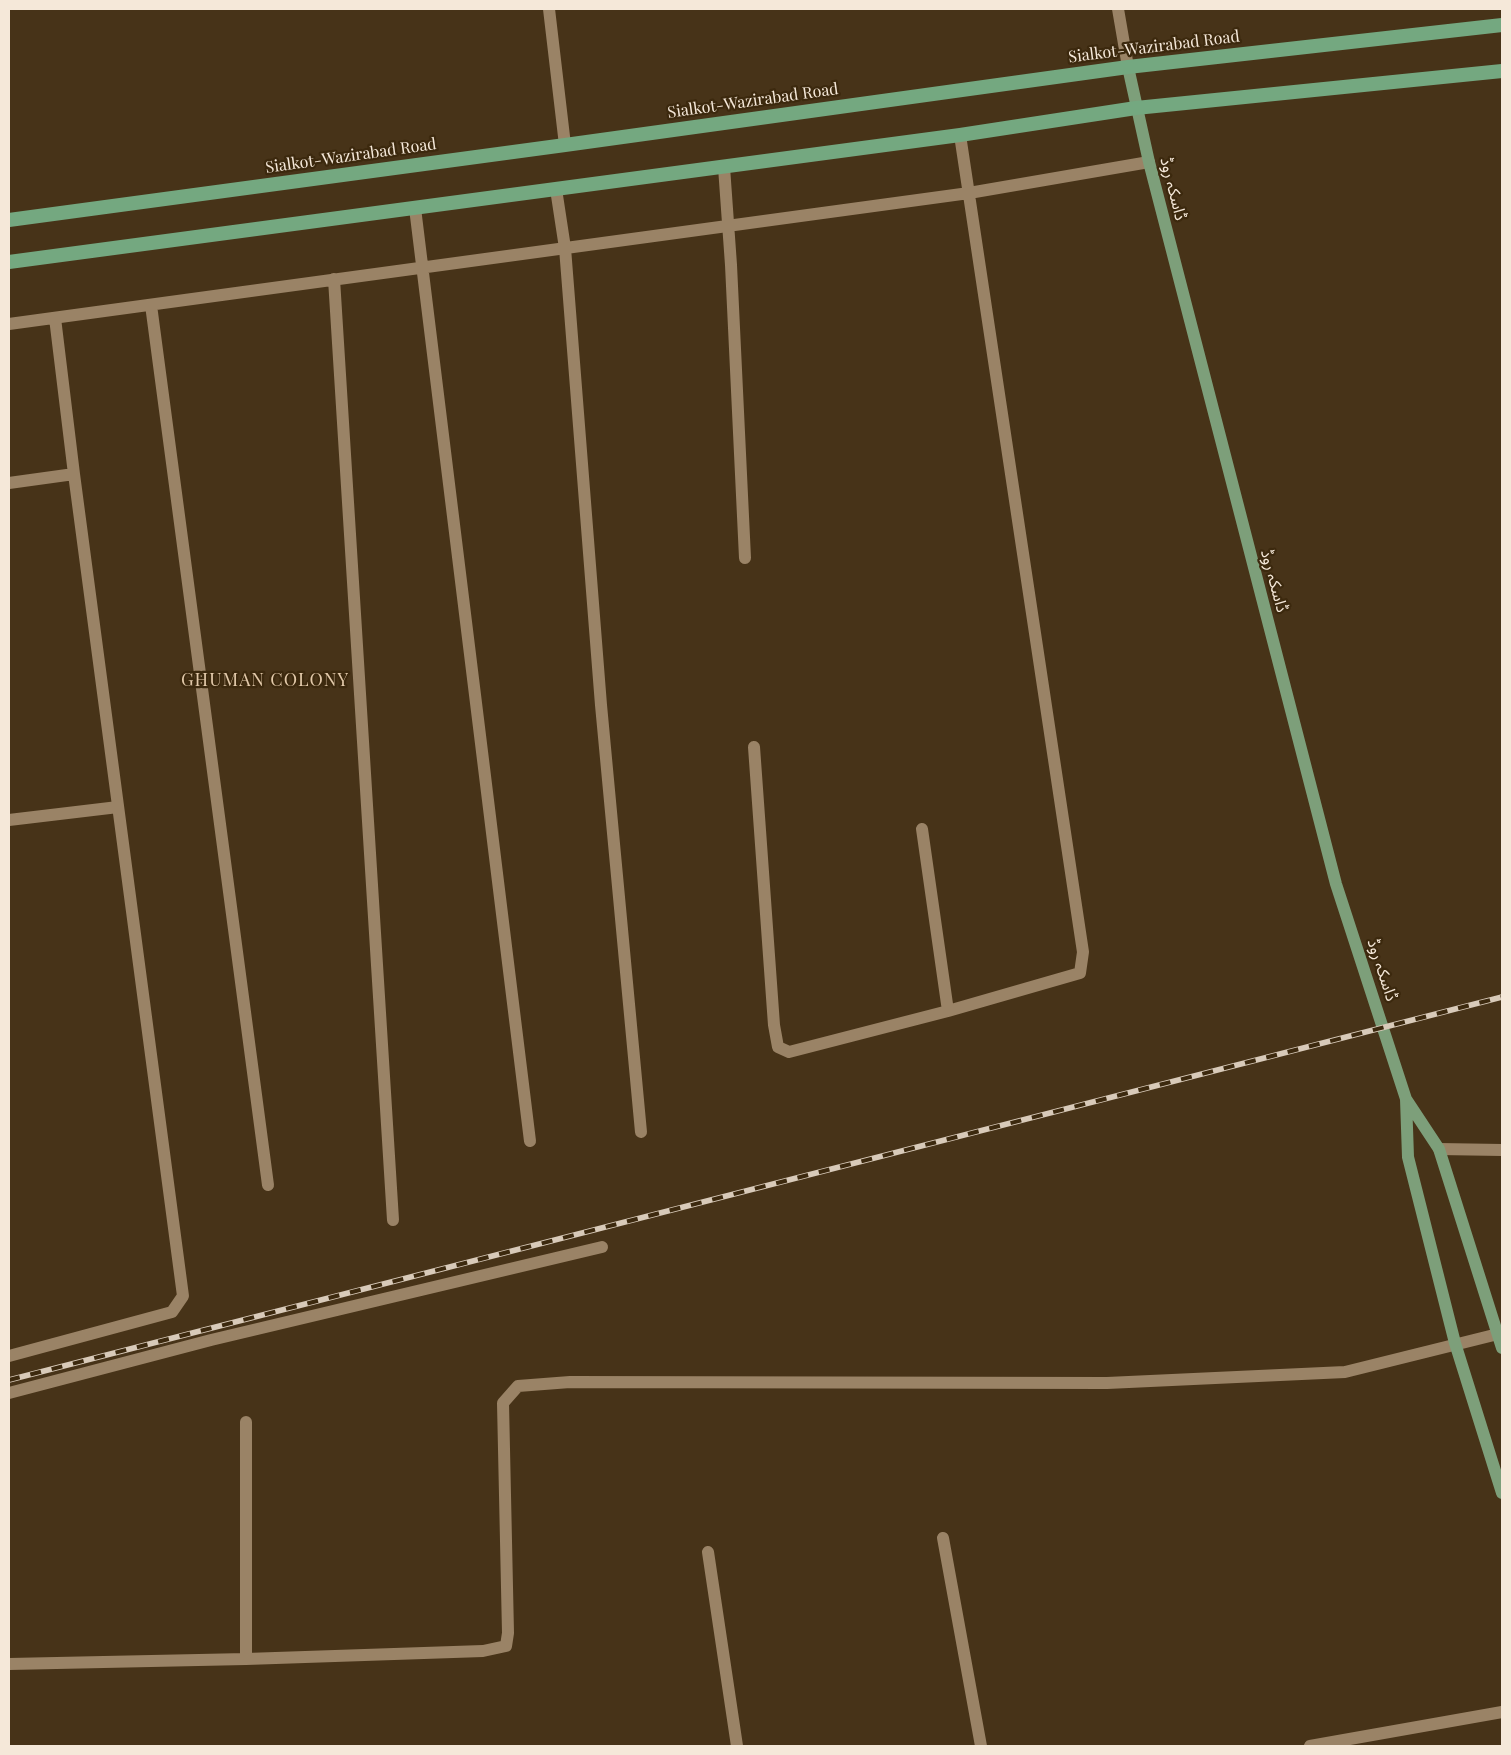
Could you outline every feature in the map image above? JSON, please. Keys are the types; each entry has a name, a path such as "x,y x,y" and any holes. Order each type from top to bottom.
{"highway":[{"name":"Sialkot-Wazirabad Road","path":"9,220 1128,67 1502,25"},
{"path":"9,262 960,135 1136,108 1502,71"}],"main road":[{"name":"ڈاسکہ روڈ","path":"1128,67 1149,162 1336,884 1402,1083 1406,1099 1408,1157 1455,1343 1502,1493"},
{"name":"ڈاسکہ روڈ","path":"1406,1099 1439,1149 1502,1348"}],"street":[{"path":"549,9 565,145"},
{"path":"1118,9 1128,67"},
{"path":"754,747 774,1025 778,1047 790,1052 948,1011 1080,973 1083,952 960,135"},
{"path":"9,324 969,193 1149,162"},
{"path":"724,167 729,225 746,558"},
{"path":"556,189 565,248 600,695 641,1132"},
{"path":"415,208 530,1141"},
{"path":"334,279 393,1220"},
{"path":"151,304 268,1185"},
{"path":"9,1356 172,1312 184,1296 74,474 55,318"},
{"path":"9,483 74,474"},
{"path":"9,820 118,807"},
{"path":"922,829 948,1011"},
{"path":"1439,1149 1502,1150"},
{"path":"9,1393 211,1340 602,1247"},
{"path":"9,1664 483,1652 506,1646 508,1633 503,1402 518,1386 570,1382 1107,1383 1345,1372 1455,1343 1498,1334"},
{"path":"246,1422 246,1659"},
{"path":"943,1538 981,1746"},
{"path":"708,1552 737,1746"},
{"path":"1310,1746 1502,1712"}],"railway":[{"path":"9,1380 1502,997"}],"district":[{"name":"GHUMAN COLONY","path":"265,680"}]}
